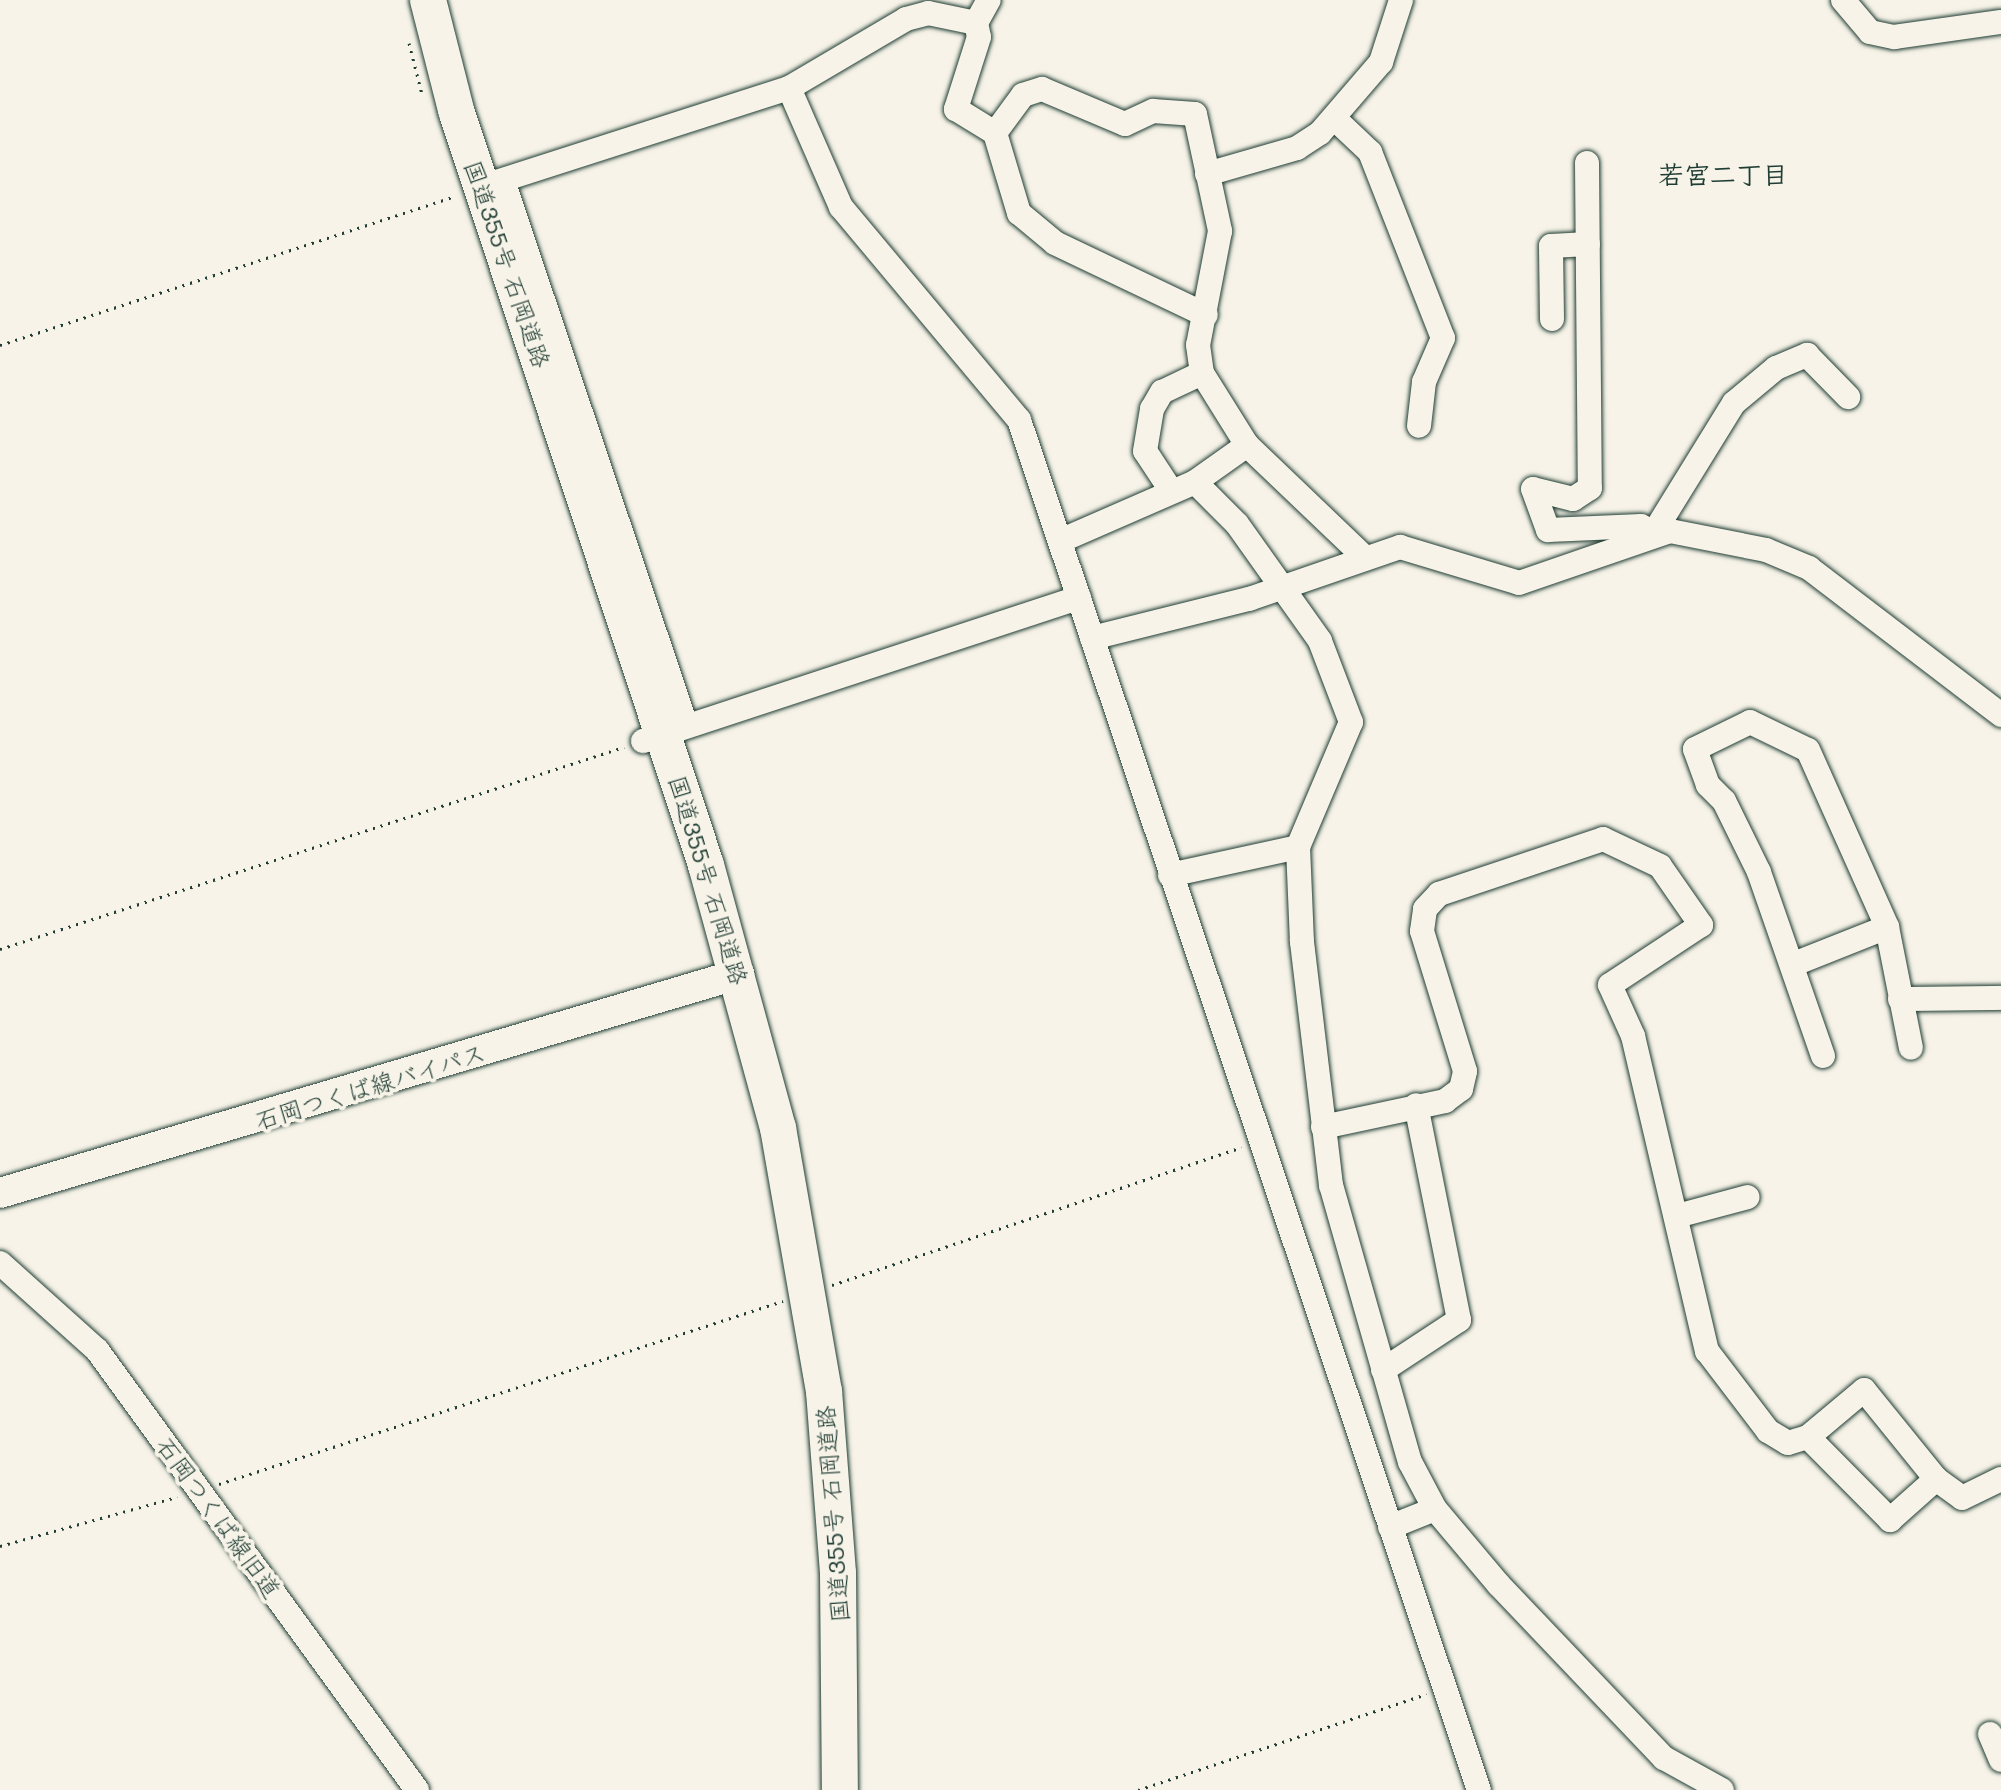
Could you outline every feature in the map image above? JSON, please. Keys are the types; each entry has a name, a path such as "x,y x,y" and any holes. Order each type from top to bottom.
{"highway":[{"name":"国道355号 石岡道路","path":"428,0 492,184 739,974 810,1291 833,1491 840,1790"}],"main road":[{"name":"石岡つくば線バイパス","path":"0,1193 739,974"}],"street":[{"path":"989,0 976,23 979,37 956,109 995,133"},
{"path":"1207,174 1297,148 1334,118 1381,62 1401,0"},
{"path":"1843,0 1870,32 1894,37 2001,22"},
{"path":"492,184 789,88 906,19 928,13 976,23"},
{"path":"789,88 841,207 1012,408 1060,541 1479,1790"},
{"path":"1206,315 1055,243 1026,221 1003,175 995,133 1023,95 1042,89 1125,124 1176,109 1195,114 1220,231 1206,315 1202,373 1247,445 1361,554"},
{"path":"1334,118 1370,152 1443,338 1424,382 1419,426"},
{"path":"1587,163 1590,488 1573,499 1533,489 1548,530 1641,526 1653,534"},
{"path":"1552,319 1551,246 1588,244"},
{"path":"1653,534 1734,403 1776,368 1807,355 1823,364 1848,397"},
{"path":"1170,489 1145,451 1152,409 1162,392 1202,373"},
{"path":"1060,541 1170,489 1195,482 1247,445"},
{"path":"1195,482 1285,585 1320,641 1351,722 1298,847 1323,1127 1344,1242 1410,1462 1435,1509 1664,1758 1722,1790"},
{"path":"1092,638 1285,585 1361,554 1400,547 1519,583 1653,534 1670,531 1766,550 1809,568 2001,715"},
{"path":"664,733 1079,598"},
{"path":"1823,1056 1794,964 1759,872 1695,749 1750,722 1808,750 1887,927 1911,1048"},
{"path":"1323,1127 1445,1101 1461,1089 1465,1071 1422,931 1425,909 1439,894 1603,839 1660,866 1701,925 1610,985 1633,1036 1707,1351 1768,1431 1788,1443 1808,1437 1864,1390 1936,1479 1962,1498 2001,1479"},
{"path":"1170,875 1298,847"},
{"path":"1794,964 1887,927"},
{"path":"1900,999 2001,998"},
{"path":"1383,1370 1459,1320 1416,1105"},
{"path":"1677,1216 1748,1197"},
{"name":"石岡つくば線旧道","path":"0,1263 75,1324 201,1490 417,1790"},
{"path":"1808,1437 1890,1520 1936,1479"},
{"path":"1390,1527 1435,1509"},
{"path":"1990,1734 2001,1760"}],"path":[{"path":"0,345 492,184"},
{"path":"0,949 664,733"},
{"path":"0,1546 201,1490 1259,1141"},
{"path":"1138,1790 1445,1687"}],"district":[{"name":"若宮二丁目","path":"1723,175"}]}
